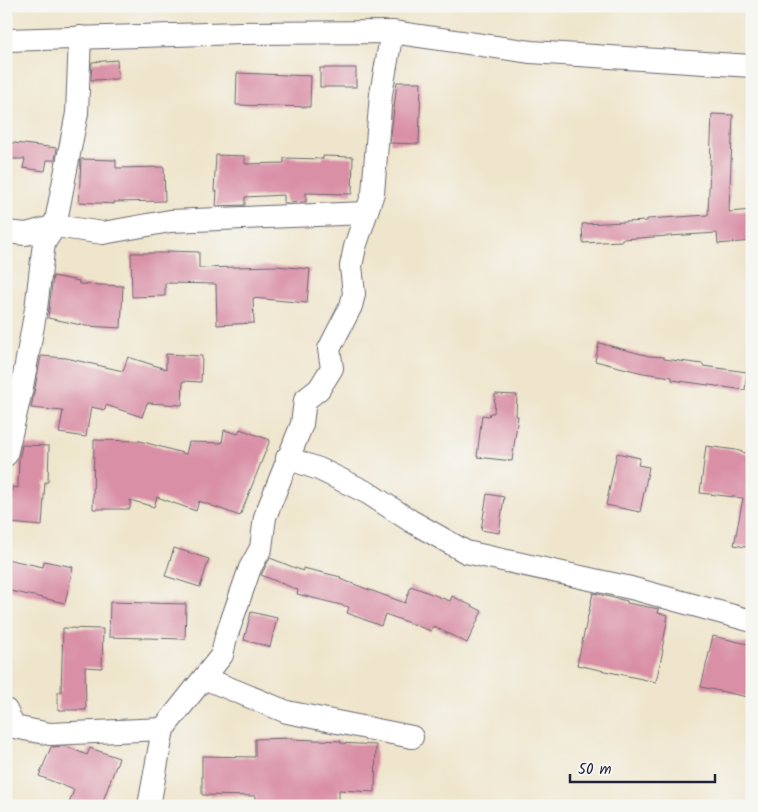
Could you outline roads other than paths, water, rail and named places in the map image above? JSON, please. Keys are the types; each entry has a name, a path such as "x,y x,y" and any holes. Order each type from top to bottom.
{"street":[{"path":"149,806 163,729 222,655 226,637 250,568 261,548 265,517 302,424 305,400 319,389 332,368 329,349 354,294 350,266 373,193 381,94 392,32"},
{"path":"6,40 240,33 392,32 531,52 752,66"},
{"path":"6,455 22,387 36,309 44,243 55,226 78,113 80,37"},
{"path":"6,232 26,234 55,226 103,233 170,221 366,213"},
{"path":"288,458 320,469 368,493 411,521 466,552 631,588 752,621"},
{"path":"204,678 287,712 412,737"},
{"path":"6,710 14,727 50,734 163,729"}]}
